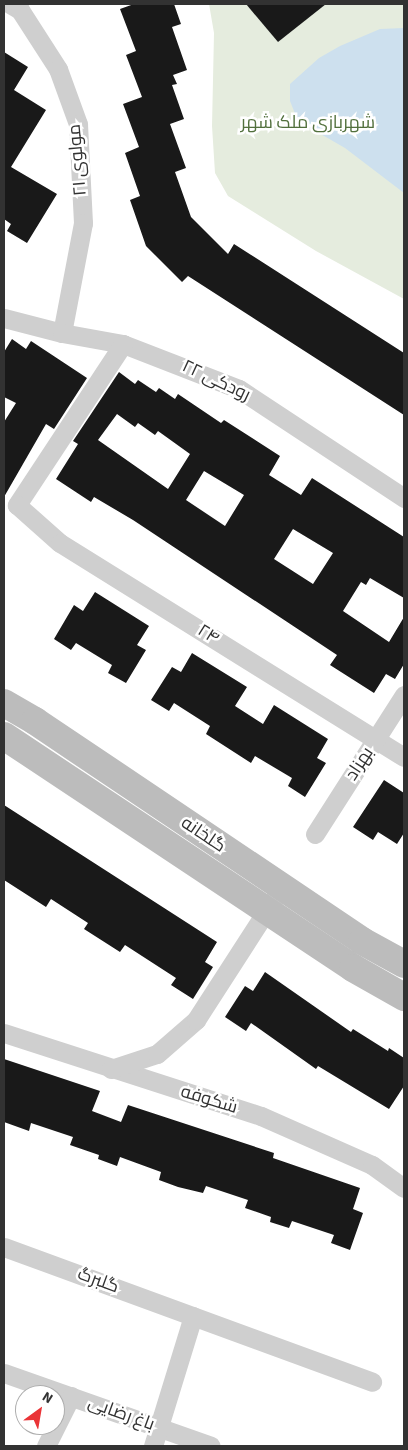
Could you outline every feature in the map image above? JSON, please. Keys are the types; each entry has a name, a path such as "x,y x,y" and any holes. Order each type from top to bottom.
{"main road":[{"name":"گلخانه","path":"4,703 35,721 362,941 404,964"},
{"name":"گلخانه","path":"11,743 353,968 404,996"}],"street":[{"name":"مولوی ۲۱","path":"10,4 20,10 58,69 78,124 83,223 62,334"},
{"name":"رودکی ۲۲","path":"4,318 62,334 123,344 239,389 404,498"},
{"name":"۲۴","path":"123,344 17,505 60,543 404,757"},
{"name":"بهزاد","path":"315,834 404,695"},
{"path":"111,1069 157,1054 196,1020 281,888"},
{"name":"شکوفه","path":"4,1033 261,1116 372,1165 404,1188"},
{"name":"گلبرگ","path":"4,1247 372,1382"},
{"path":"154,1446 193,1316"},
{"name":"باغ رضایی","path":"4,1373 210,1446"},
{"path":"46,1446 71,1396"}],"green space":[{"name":"شهربازی ملک شهر","path":"209,4 404,4 404,299 316,251 228,196 215,173 212,126 214,33"}],"water":[{"path":"404,28 404,193 345,148 298,121 290,101 290,84 319,58 340,46 380,29"}],"building":[{"path":"134,4 174,4 181,24 172,27 187,70 173,75 177,84 172,85 184,119 170,124 186,168 175,172 191,217 228,254 234,244 404,353 404,415 188,276 182,282 146,246 130,200 140,196 125,153 139,147 123,104 142,97 126,55 136,51 120,9"},
{"path":"246,4 326,4 278,42"},
{"path":"4,52 28,67 14,90 46,110 11,167 57,194 27,243 7,231 11,224 4,219"},
{"path":"12,339 26,349 31,341 87,378 54,429 46,424 4,497 4,422 16,403 4,397 4,352"},
{"path":"119,372 135,384 138,380 156,392 159,388 175,399 178,394 221,423 224,420 280,456 269,475 301,495 312,478 404,537 404,598 370,578 366,585 361,582 343,611 389,642 404,617 404,664 395,679 386,674 374,693 330,665 337,655 133,520 94,497 91,502 56,479 78,444 73,441","holes":["117,414 135,427 138,423 155,435 158,431 190,454 168,489 98,440","204,471 244,495 225,526 186,500","293,529 333,553 313,584 274,559"]},
{"path":"95,592 149,626 137,645 146,650 126,683 108,673 112,665 76,643 71,650 54,639 74,605 83,611"},
{"path":"192,653 247,687 235,706 263,724 274,705 328,739 317,758 326,763 305,797 288,786 292,778 255,756 251,763 206,734 210,726 174,703 169,711 151,700 172,667 181,672"},
{"path":"384,780 404,793 404,833 397,844 378,832 373,840 353,827"},
{"path":"4,805 217,942 205,962 213,967 193,999 171,985 176,978 125,945 120,952 84,929 88,923 51,899 46,907 4,880"},
{"path":"265,972 351,1032 353,1029 388,1051 389,1048 404,1058 404,1086 389,1109 318,1066 316,1069 251,1023 246,1031 225,1017 245,986 253,991"},
{"path":"4,1059 100,1091 92,1111 121,1122 128,1105 274,1153 273,1158 360,1188 353,1209 363,1213 350,1250 331,1243 334,1235 292,1221 289,1228 270,1222 271,1217 245,1208 248,1200 206,1186 203,1193 178,1187 159,1180 161,1172 120,1157 117,1166 98,1159 99,1155 70,1145 73,1137 31,1123 29,1131 4,1122"}]}
